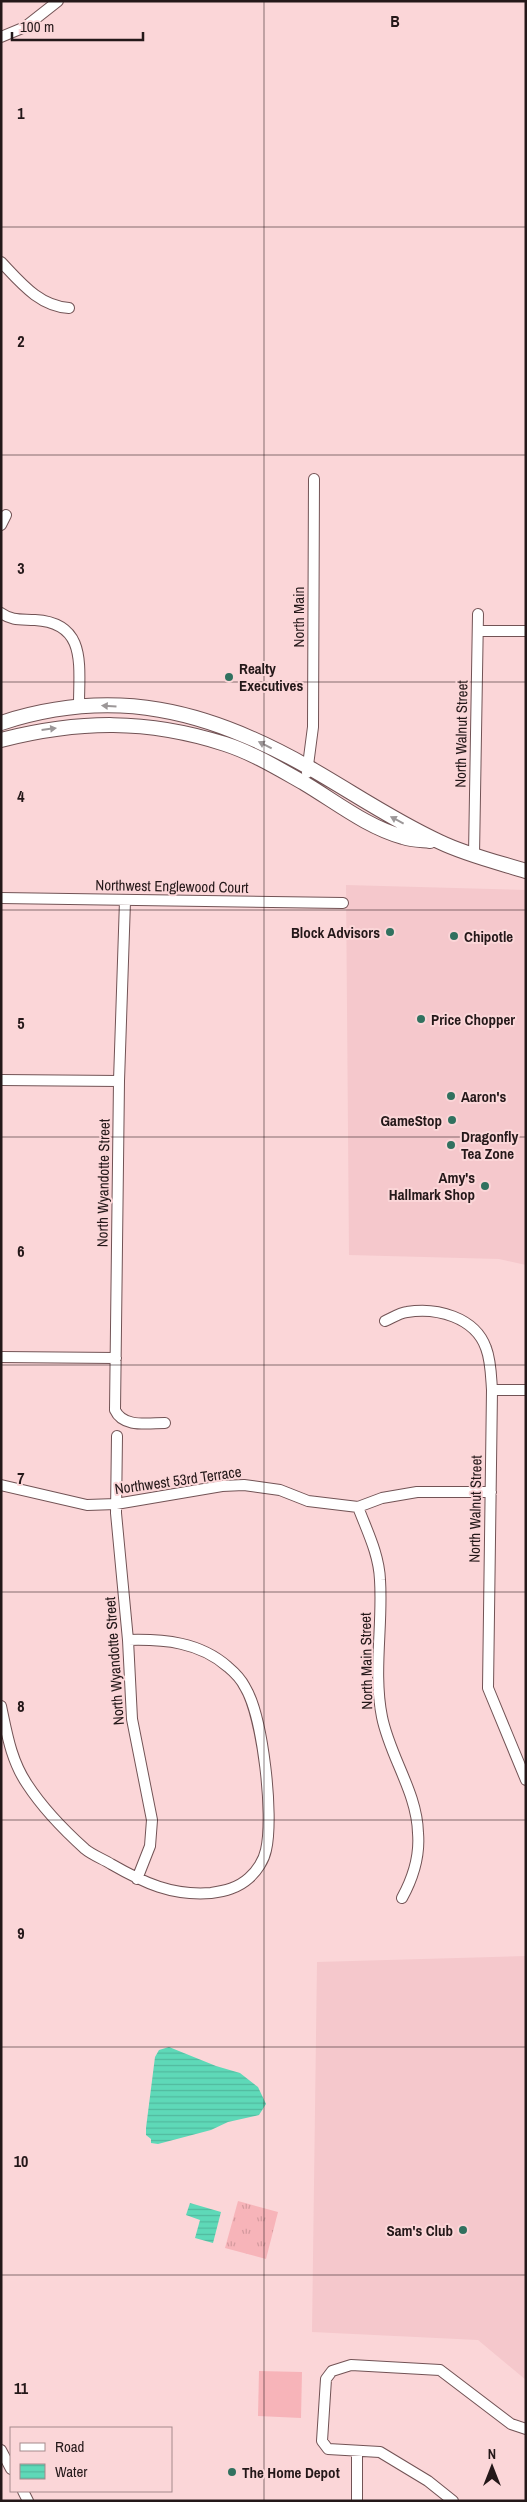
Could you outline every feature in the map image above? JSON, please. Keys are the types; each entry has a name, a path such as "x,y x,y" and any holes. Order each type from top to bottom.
{"main road":[{"path":"1,722 32,713 79,705 160,709 193,716 240,732 308,767 376,809 440,842 526,871"},
{"path":"1,740 44,729 106,724 177,731 227,745 306,784 369,823 404,838 440,842"}],"street":[{"path":"1,37 25,27 58,1"},
{"path":"1,262 39,299 58,307 69,308"},
{"name":"North Main","path":"306,784 313,727 314,480"},
{"path":"1,613 14,620 52,622 61,626 72,637 78,654 79,705"},
{"name":"North Walnut Street","path":"474,855 478,614"},
{"path":"478,631 526,631"},
{"name":"Northwest Englewood Court","path":"1,898 342,903"},
{"name":"North Wyandotte Street","path":"125,901 119,1081 115,1410 117,1414 130,1423 165,1423"},
{"path":"1,1080 119,1081"},
{"name":"North Walnut Street","path":"385,1320 405,1312 423,1310 442,1313 472,1328 486,1346 491,1368 492,1390 488,1688 526,1780"},
{"path":"1,1357 116,1358"},
{"path":"492,1390 526,1390"},
{"name":"North Wyandotte Street","path":"117,1436 116,1504 128,1640 132,1719 152,1820 150,1846 137,1879"},
{"name":"Northwest 53rd Terrace","path":"1,1485 37,1492 69,1502 116,1504 222,1486 244,1485 280,1490 308,1501 358,1507"},
{"path":"358,1507 382,1498 417,1492 491,1492"},
{"name":"North Main Street","path":"358,1507 375,1552 380,1579 379,1686 382,1715 387,1737 413,1804 418,1823 416,1861 411,1880 402,1898"},
{"path":"1,1706 9,1746 27,1785 86,1850 137,1879 160,1889 185,1894 222,1892 239,1886 257,1870 265,1854 269,1811 264,1756 258,1725 246,1687 237,1676 216,1658 198,1648 163,1640 128,1640"},
{"path":"453,2501 428,2481 380,2452 328,2449 322,2441 326,2379 332,2371 351,2365 440,2370 511,2424 526,2429"},
{"path":"1,2450 10,2467"},
{"path":"356,2500 357,2451"}],"shaded area":[{"path":"346,885 526,890 526,1265 499,1259 349,1255"},
{"path":"526,1956 526,2380 478,2340 312,2332 317,1962"}],"green space":[{"path":"238,2201 278,2212 266,2259 225,2248"},
{"path":"259,2371 302,2372 301,2418 258,2416"}],"water":[{"path":"169,2047 216,2066 240,2073 258,2087 266,2104 259,2115 228,2122 211,2130 158,2144 151,2143 151,2139 146,2135 146,2128 155,2057 159,2050"},
{"path":"190,2203 221,2212 213,2243 195,2238 200,2220 186,2215"}],"place":[{"name":"Realty Executives","path":"229,677"},
{"name":"Block Advisors","path":"390,932"},
{"name":"Chipotle","path":"454,936"},
{"name":"Price Chopper","path":"421,1019"},
{"name":"Aaron's","path":"451,1096"},
{"name":"GameStop","path":"452,1120"},
{"name":"Dragonfly Tea Zone","path":"451,1145"},
{"name":"Amy's Hallmark Shop","path":"485,1186"},
{"name":"Sam's Club","path":"463,2230"},
{"name":"The Home Depot","path":"232,2472"}]}
